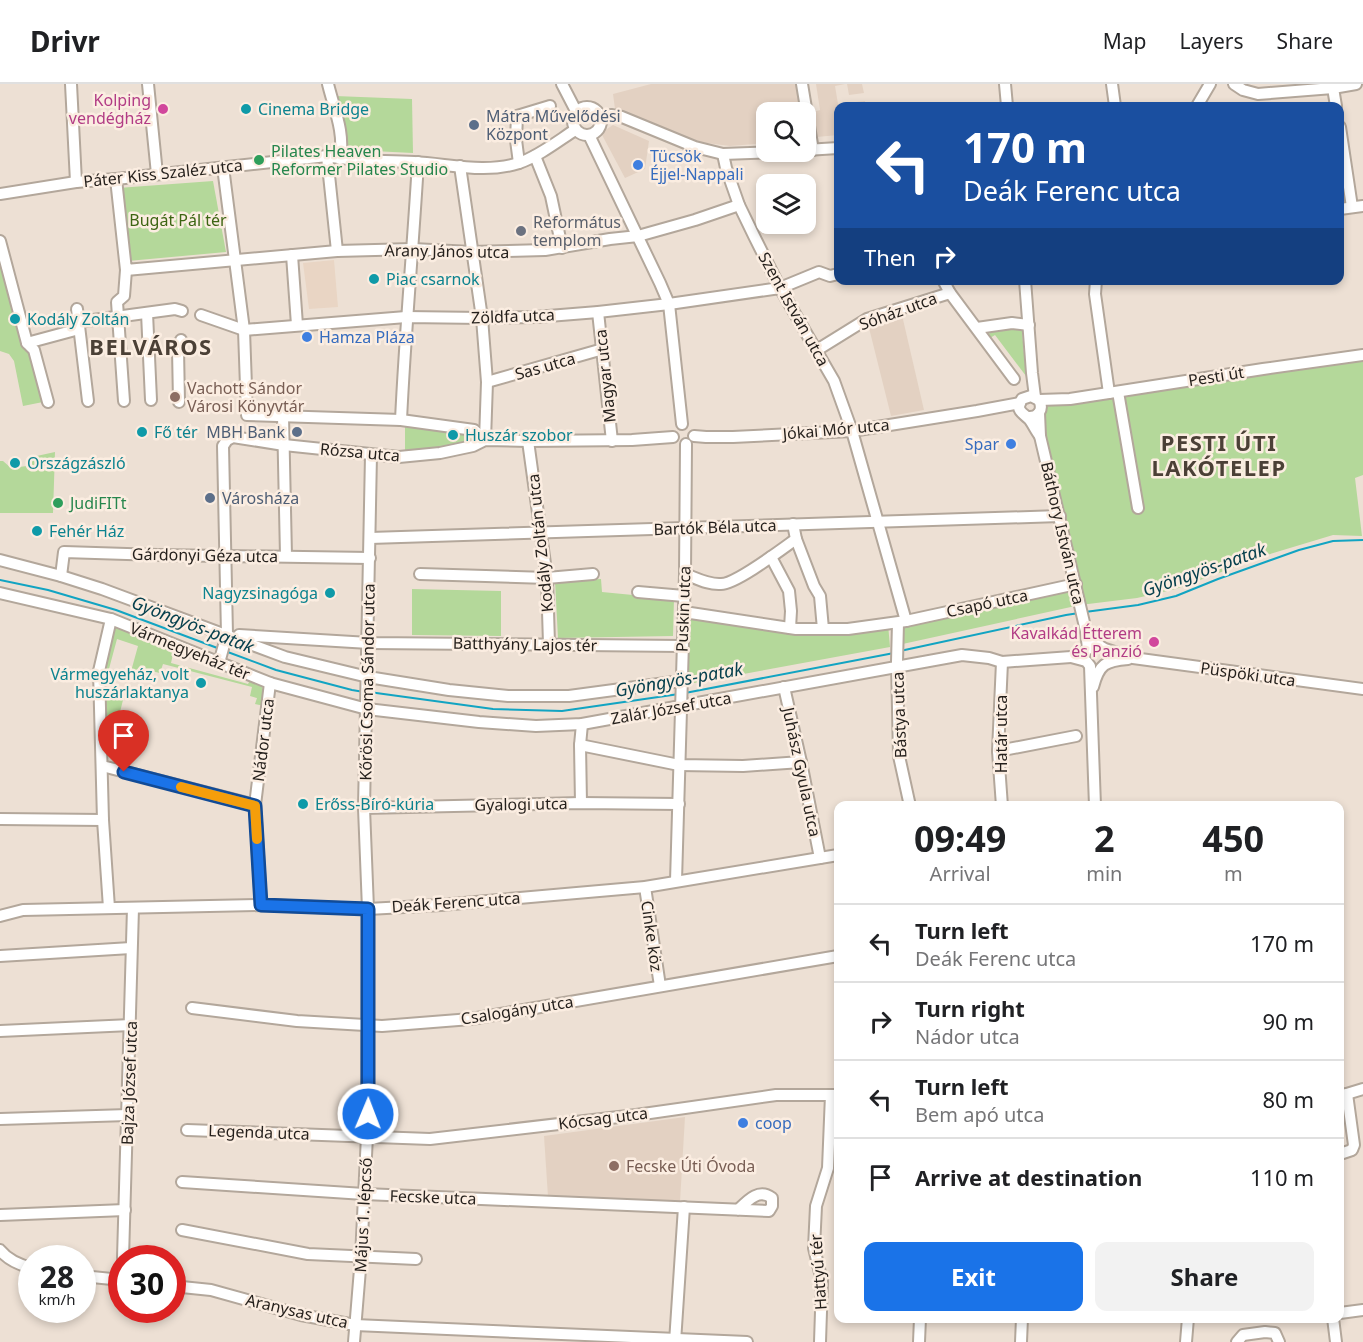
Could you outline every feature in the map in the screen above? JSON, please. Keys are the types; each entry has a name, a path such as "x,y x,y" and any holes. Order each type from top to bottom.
{"street":[{"path":"71,84 76,182"},
{"path":"148,84 157,174"},
{"path":"328,84 342,138 340,159"},
{"path":"562,84 576,111"},
{"path":"802,84 804,102"},
{"path":"1005,84 1006,102"},
{"path":"1112,84 1114,102"},
{"path":"1199,102 1210,84"},
{"path":"1234,84 1258,94 1356,84"},
{"path":"1333,88 1335,102"},
{"path":"519,163 516,140 517,116 550,106"},
{"path":"582,107 590,107 597,111 601,118 596,132 589,135 581,135 572,124 576,111 582,107"},
{"path":"601,118 611,115 622,117 695,147 723,154 756,153"},
{"name":"Páter Kiss Szaléz utca","path":"0,194 76,182 327,156 340,159 418,162 481,169 500,167 519,163 535,156 575,130"},
{"path":"589,135 669,304 682,424"},
{"path":"1344,146 1357,207"},
{"path":"816,150 834,148"},
{"name":"Szent István utca","path":"723,154 739,205 780,288 834,381 852,431 877,523"},
{"path":"327,156 337,251"},
{"path":"535,156 551,196 562,248"},
{"path":"401,420 418,162"},
{"path":"460,166 482,318 487,382 485,440"},
{"path":"223,167 244,330 248,415 401,420 474,430 485,440 632,441 673,437"},
{"path":"116,179 126,270 124,296 117,303 124,401"},
{"name":"Arany János utca","path":"236,260 337,251 413,249 517,252 562,248 638,236 739,205"},
{"path":"0,241 27,343 34,350 48,402"},
{"path":"292,255 297,325"},
{"path":"126,270 236,260"},
{"name":"Zöldfa utca","path":"244,330 406,317 536,317 598,312 780,288 819,272 834,275"},
{"path":"946,285 1014,379"},
{"name":"Báthory István utca","path":"1025,285 1032,373 1031,406 1060,516 1093,660"},
{"path":"1096,285 1095,294 1138,508"},
{"name":"Sóház utca","path":"817,350 867,319 950,293"},
{"path":"77,309 88,401"},
{"path":"27,343 79,325 118,316 176,309 182,311"},
{"name":"Magyar utca","path":"598,312 612,441"},
{"path":"147,313 151,400"},
{"path":"201,315 244,330"},
{"path":"977,328 1012,323 1029,325"},
{"path":"179,402 178,349 181,340"},
{"name":"Sas utca","path":"487,382 603,350"},
{"name":"Pesti út","path":"1031,406 1363,355"},
{"name":"Jókai Mór utca","path":"690,440 852,431 977,411 1031,406"},
{"path":"283,416 286,556"},
{"path":"682,424 687,424 692,428 690,440 678,442 673,437 675,428 682,424"},
{"name":"Rózsa utca","path":"225,555 223,446 233,437 284,445 399,457 440,453 472,446 485,440"},
{"name":"Puskin utca","path":"676,881 690,440"},
{"name":"Kodály Zoltán utca","path":"528,441 547,578 549,645"},
{"name":"Kőrösi Csoma Sándor utca","path":"368,909 364,808 372,455"},
{"name":"Bartók Béla utca","path":"370,538 1060,516"},
{"name":"Bástya utca","path":"877,523 902,622 897,641 899,756 909,801"},
{"path":"793,524 796,539 820,596 823,629"},
{"path":"685,574 713,584 724,585 796,539"},
{"name":"Gárdonyi Géza utca","path":"61,576 64,552 370,558"},
{"path":"219,663 227,634 225,555"},
{"path":"771,557 789,591 790,628"},
{"path":"0,560 61,576 227,634 285,657 368,679 449,690 518,696 569,696 681,682"},
{"path":"420,574 547,578 593,574"},
{"name":"Csapó utca","path":"684,612 790,628 848,629 902,622 1076,584"},
{"path":"638,592 684,596"},
{"path":"0,593 111,620 99,671 103,820 109,908"},
{"name":"Vármegyeház tér","path":"111,620 270,683"},
{"path":"1086,631 1103,648 1108,659 1093,660"},
{"name":"Batthyány Lajos tér","path":"227,634 369,643 682,646"},
{"path":"1095,801 1091,696 1094,646 1133,658"},
{"name":"Zalár József utca","path":"270,683 367,706 490,723 536,726 582,724 897,664 962,655 989,657 1002,662 1071,657 1093,660"},
{"path":"1093,660 1111,662 1133,658"},
{"name":"Püspöki utca","path":"1133,658 1363,689"},
{"name":"Határ utca","path":"1002,662 998,751 1002,801"},
{"name":"Nádor utca","path":"261,905 255,806 270,683"},
{"name":"Juhász Gyula utca","path":"784,687 820,858"},
{"path":"581,803 582,724"},
{"path":"998,751 1076,736"},
{"path":"580,745 679,765 743,766 801,762"},
{"path":"102,766 255,806"},
{"name":"Gyalogi utca","path":"364,808 581,803 679,804"},
{"path":"0,819 103,820"},
{"name":"Deák Ferenc utca","path":"0,915 23,910 109,908 261,905 368,909 441,905 645,886 834,856"},
{"name":"Cinke köz","path":"645,886 660,986"},
{"name":"Bajza József utca","path":"124,1245 133,908"},
{"name":"Május 1. lépcső","path":"354,1342 367,1136 368,909"},
{"path":"0,956 131,948"},
{"name":"Csalogány utca","path":"192,1008 297,1021 382,1026 471,1019 834,957"},
{"path":"0,1031 130,1025"},
{"path":"1344,1095 1363,1089"},
{"name":"Kócsag utca","path":"367,1136 430,1139 636,1115 776,1095 834,1095"},
{"path":"1344,1099 1354,1144 1352,1150 1344,1153"},
{"name":"Hattyú tér","path":"820,1342 822,1281 814,1248 816,1206 828,1168 834,1105"},
{"path":"0,1119 128,1115"},
{"name":"Legenda utca","path":"187,1130 367,1136"},
{"name":"Fecske utca","path":"182,1182 364,1194 684,1207"},
{"path":"675,1340 684,1207 738,1210"},
{"path":"0,1215 125,1210"},
{"path":"182,1230 308,1254 416,1259"},
{"path":"0,1250 18,1264"},
{"name":"Aranysas utca","path":"186,1287 211,1290 301,1315 356,1325 747,1342"},
{"path":"1344,1312 1363,1310"},
{"path":"919,1342 920,1323"},
{"path":"1021,1342 1022,1323"},
{"path":"1186,1342 1188,1323"},
{"path":"1334,1323 1336,1342"},
{"path":"1237,1342 1243,1335 1265,1332 1275,1333 1279,1342"}],"shaded area":[{"path":"651,84 798,84 801,102 756,102 756,144 730,146 699,142 615,109 613,94"},
{"path":"816,84 845,84 835,86 838,102 834,102 834,135 817,137 816,111 820,110"},
{"path":"847,84 862,84 864,93 849,95"},
{"path":"613,125 649,141 645,169 625,178 601,133"},
{"path":"334,260 338,307 309,309 303,263"},
{"path":"902,315 924,410 891,416 868,324"},
{"name":"Fecske Úti Óvoda","path":"685,1117 680,1202 548,1197 544,1136"}],"green space":[{"path":"335,96 412,99 413,153 352,150 346,146"},
{"name":"Bugát Pál tér","path":"213,181 226,252 128,261 118,188"},
{"path":"0,258 20,341 32,357 43,402 23,406 14,361 9,354 0,351"},
{"path":"1014,327 1022,331 1026,376 995,335 990,338 989,334 991,330"},
{"path":"1363,355 1363,475 1355,478 1362,536 1333,535 1267,555 1176,589 1137,598 1080,605 898,645 902,622 1075,584 1043,446 1041,407 1064,401"},
{"path":"405,424 473,434 473,441 405,453"},
{"path":"55,452 53,513 0,513 0,461 11,468 27,466 32,457"},
{"path":"601,579 602,592 674,599 673,636 558,638 555,581"},
{"path":"412,589 501,591 501,636 412,635"},
{"path":"686,616 758,626 888,624 890,647 683,685"},
{"path":"111,619 175,645 171,663 248,684 251,678 263,689 264,706 255,704 257,698 250,696 252,687 163,664 160,673 151,671 148,678 130,675 138,646 117,639 106,680 100,679"},
{"path":"100,689 124,696 112,744 102,742"}],"waterway":[{"name":"Gyöngyös-patak","path":"1085,612 1138,605 1176,596 1299,550 1333,541 1363,540"},
{"name":"Gyöngyös-patak","path":"0,580 48,590 116,610 220,649"},
{"name":"Gyöngyös-patak","path":"900,651 1079,613"},
{"name":"Gyöngyös-patak","path":"225,651 276,670 364,692"},
{"name":"Gyöngyös-patak","path":"685,693 894,653"},
{"name":"Gyöngyös-patak","path":"369,692 493,709 562,711 679,694"}],"slow traffic":[{"path":"181,787 255,806 257,839"}],"place":[{"name":"Kolping vendégház","path":"163,109"},
{"name":"Cinema Bridge","path":"246,109"},
{"name":"Mátra Művelődési Központ","path":"474,125"},
{"name":"Pilates Heaven Reformer Pilates Studio","path":"259,160"},
{"name":"Tücsök Éjjel-Nappali","path":"638,165"},
{"name":"Református templom","path":"521,231"},
{"name":"Piac csarnok","path":"374,279"},
{"name":"Kodály Zoltán","path":"15,319"},
{"name":"Hamza Pláza","path":"307,337"},
{"name":"Vachott Sándor Városi Könyvtár","path":"175,397"},
{"name":"Fő tér","path":"142,432"},
{"name":"MBH Bank","path":"297,432"},
{"name":"Huszár szobor","path":"453,435"},
{"name":"Spar","path":"1011,444"},
{"name":"Országzászló","path":"15,463"},
{"name":"Városháza","path":"210,498"},
{"name":"JudiFITt","path":"58,503"},
{"name":"Fehér Ház","path":"37,531"},
{"name":"Nagyzsinagóga","path":"330,593"},
{"name":"Kavalkád Étterem és Panzió","path":"1154,642"},
{"name":"Vármegyeház, volt huszárlaktanya","path":"201,683"},
{"name":"Erőss-Bíró-kúria","path":"303,804"},
{"name":"coop","path":"743,1123"},
{"name":"Fecske Úti Óvoda","path":"614,1166"}],"district":[{"name":"BELVÁROS","path":"151,346"},
{"name":"PESTI ÚTI LAKÓTELEP","path":"1219,454"}],"route":[{"path":"124,772 255,806 261,905 368,909 368,1114"}]}
